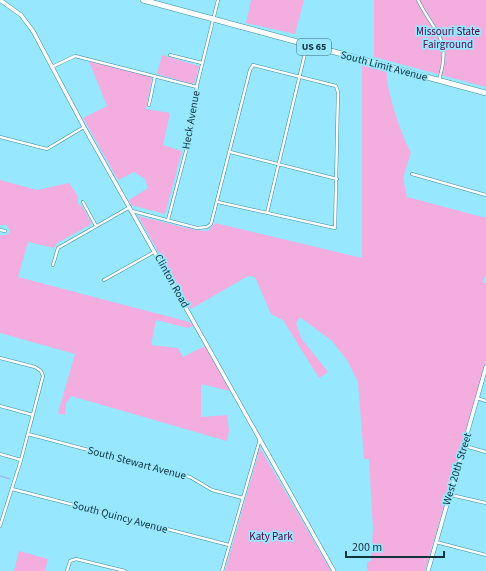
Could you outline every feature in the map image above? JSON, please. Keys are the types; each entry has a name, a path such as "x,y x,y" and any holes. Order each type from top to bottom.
{"highway":[{"name":"South Limit Avenue","path":"143,0 486,93"}],"street":[{"name":"Clinton Road","path":"0,0 21,15 33,31 84,127 334,571"},
{"name":"Heck Avenue","path":"168,220 191,132 197,87 218,0"},
{"path":"418,0 440,37 444,50 444,62 439,80"},
{"path":"267,213 307,45"},
{"path":"170,55 202,63"},
{"path":"51,67 75,56 197,87"},
{"path":"53,265 58,248 96,226 131,209 202,228 210,226 218,202 251,67 255,64 336,86 338,92 336,227 218,202"},
{"path":"148,105 155,76"},
{"path":"0,137 47,148 84,127"},
{"path":"230,152 337,179"},
{"path":"412,174 486,195"},
{"path":"83,202 96,226"},
{"path":"0,230 5,231"},
{"path":"104,280 155,251"},
{"path":"0,358 39,369 43,376 21,460 0,525"},
{"name":"West 20th Street","path":"428,571 465,446 486,367"},
{"path":"477,398 486,401"},
{"path":"0,406 33,415"},
{"name":"South Stewart Avenue","path":"28,434 190,477 212,490 243,498"},
{"path":"222,571 260,439"},
{"path":"465,446 486,452"},
{"path":"0,454 21,460"},
{"name":"South Quincy Avenue","path":"12,489 229,545"},
{"path":"450,495 486,504"},
{"path":"436,542 486,555"},
{"path":"67,571 70,561 76,559 125,571"}],"green space":[{"path":"251,0 304,0 295,34 246,23"},
{"name":"Missouri State Fairground","path":"374,0 486,0 486,87 374,57"},
{"path":"162,55 199,66 195,82 192,84 157,74"},
{"path":"88,59 152,77 146,109 170,113 163,145 182,151 165,214 131,205 129,200 148,188 145,179 134,172 118,180 83,118 107,106"},
{"path":"362,64 387,69 388,87 394,111 411,152 403,178 407,197 486,218 486,273 483,282 486,283 486,361 425,571 367,571 367,562 371,561 373,529 369,459 364,459 358,382 347,360 332,341 300,317 296,323 301,338 328,372 319,378 283,320 271,314 255,277 248,276 191,309 138,216 195,230 208,231 215,223 362,258"},
{"path":"0,180 37,190 69,183 78,196 78,204 82,206 91,222 90,225 57,243 54,248 28,242 18,277 189,322 194,325 188,328 156,320 151,345 178,348 183,357 205,346 230,391 201,384 201,417 227,415 229,431 227,441 71,396 66,403 65,415 58,413 75,354 0,333 0,235 7,235 10,232 7,225 0,225"},
{"name":"Katy Park","path":"260,448 331,571 225,571"},
{"path":"19,551 48,559 45,571 14,571"}],"waterway":[{"path":"0,476 10,479"}]}
